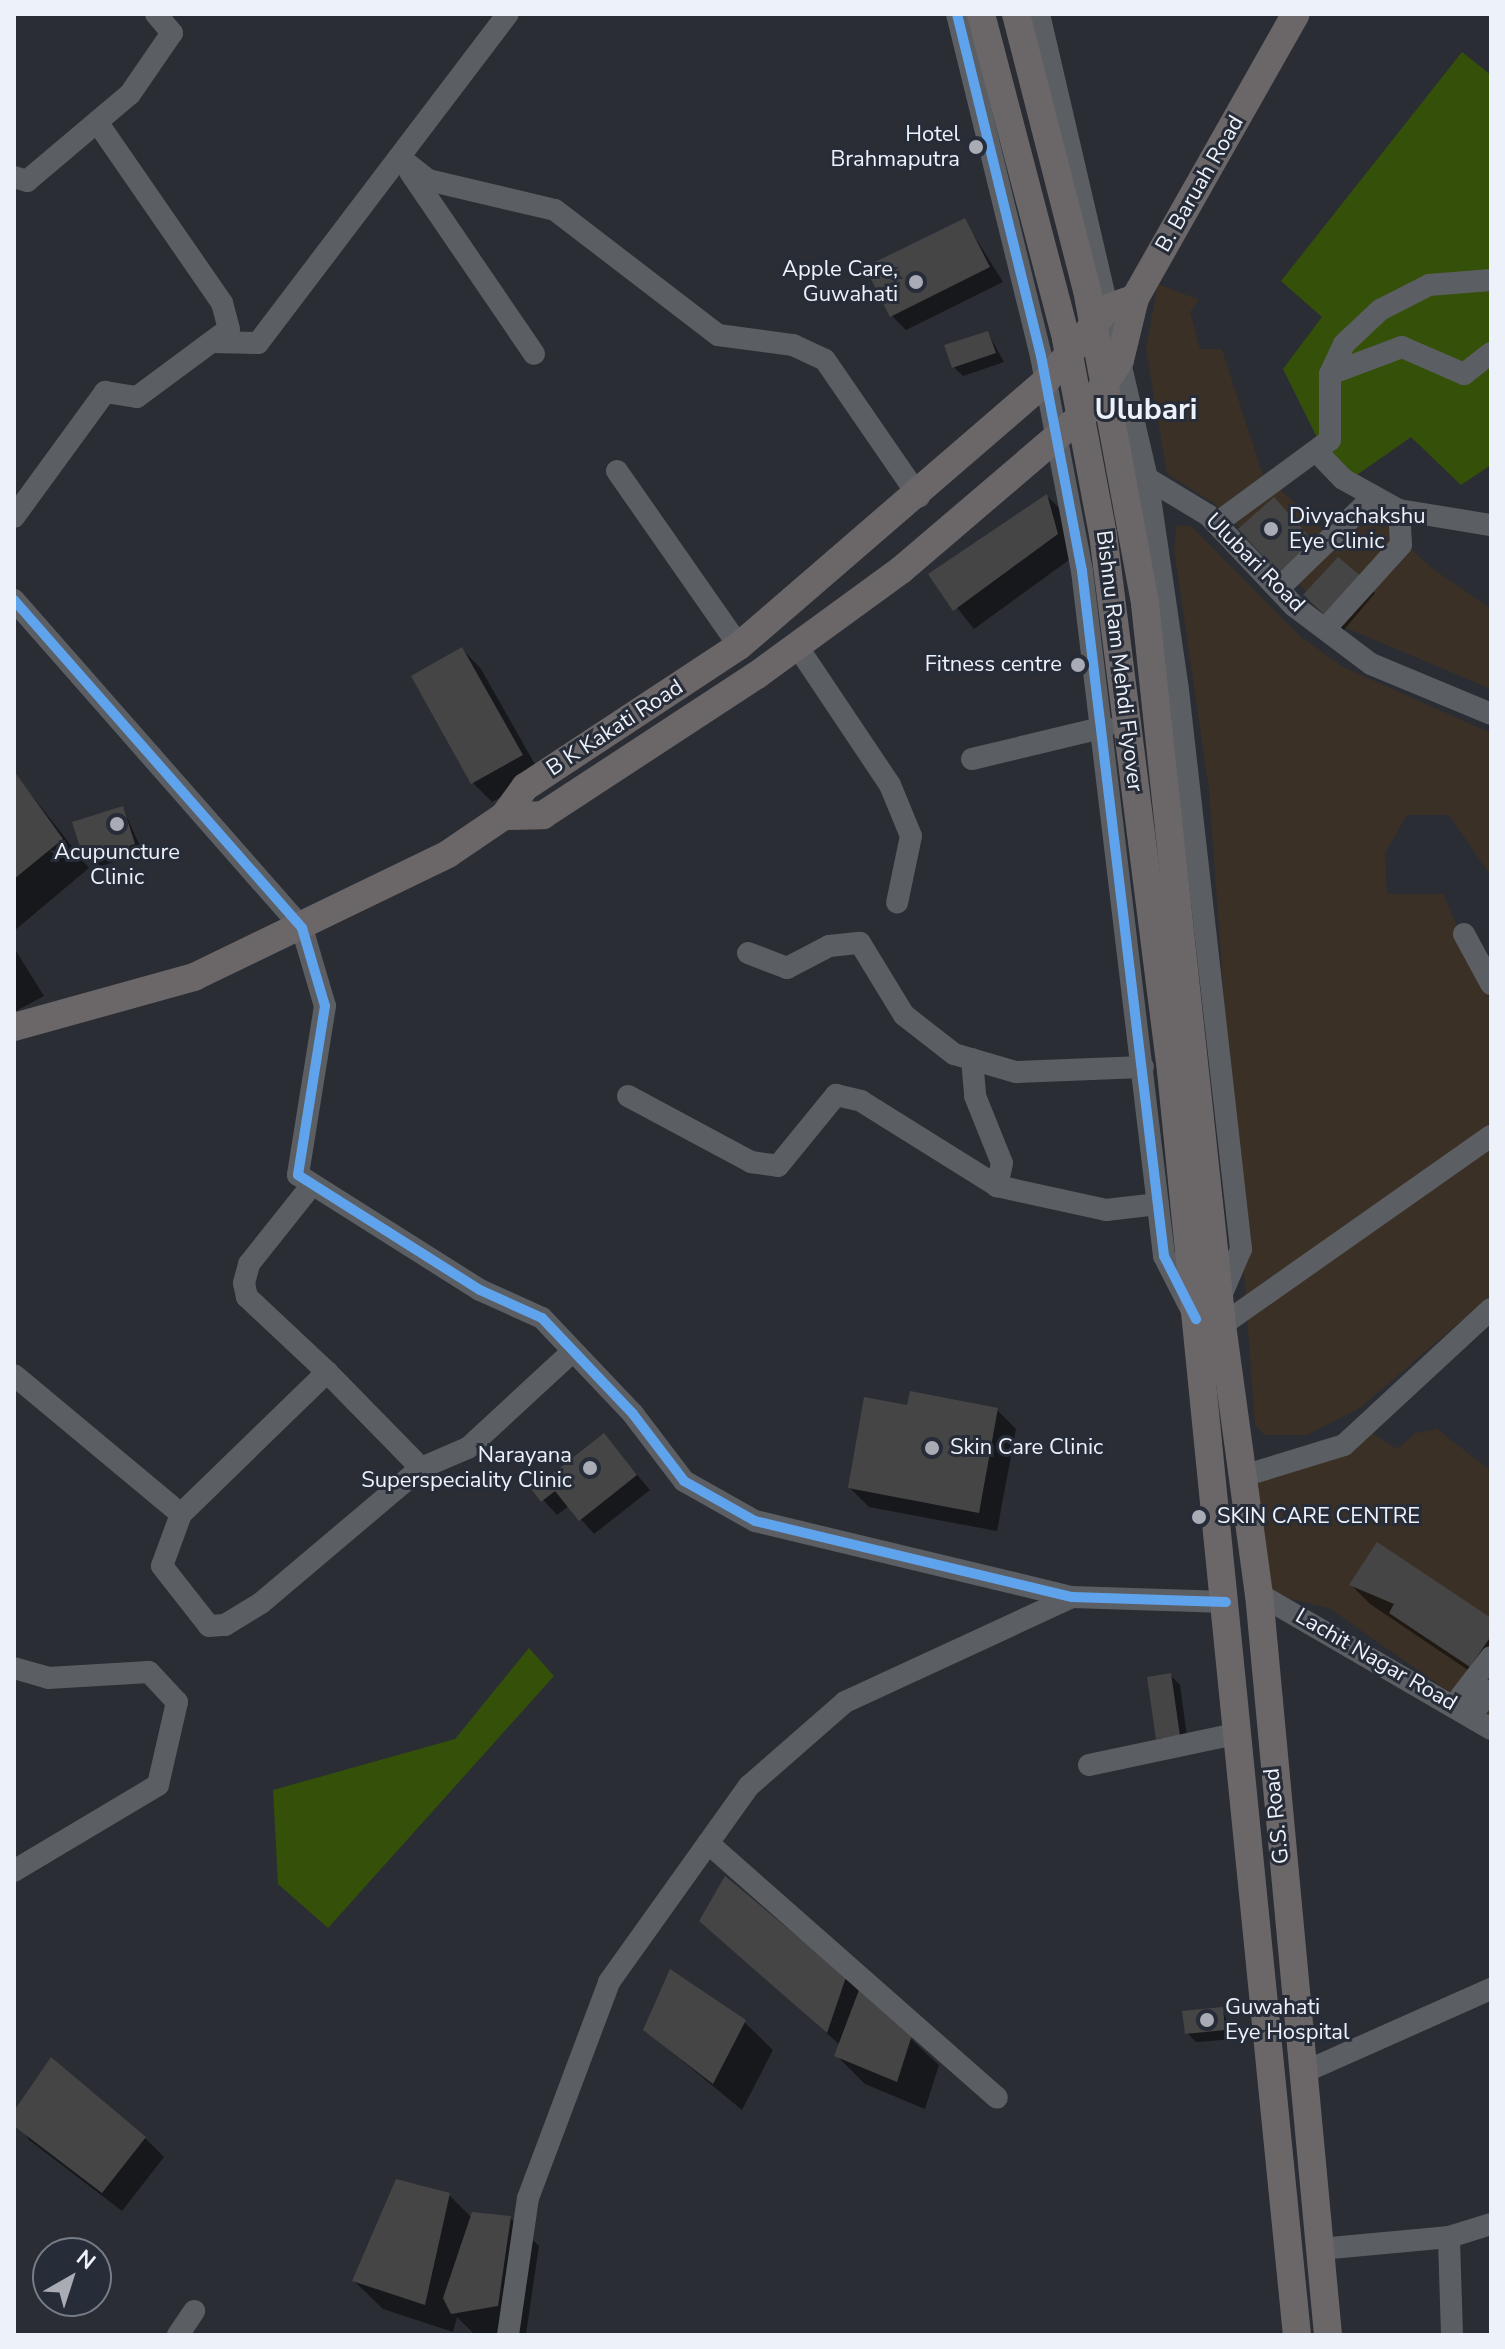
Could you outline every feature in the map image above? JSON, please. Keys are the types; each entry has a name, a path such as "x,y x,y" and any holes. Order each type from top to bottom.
{"main road":[{"name":"Bishnu Ram Mehdi Flyover","path":"981,14 1066,339 1103,534 1188,1246 1213,1314"},
{"name":"Bishnu Ram Mehdi Flyover","path":"1016,14 1087,290 1130,507 1217,1244 1213,1314"},
{"name":"B. Baruah Road","path":"1120,360 1135,298 1296,14"},
{"name":"B K Kakati Road","path":"14,1027 194,977 302,928 448,854 504,816 525,787 739,646 919,497 1045,382 1108,308 1135,298"},
{"path":"504,816 543,815 797,646 1056,442 1120,360"},
{"name":"G.S. Road","path":"1213,1314 1259,1594 1328,2335"},
{"name":"G.S. Road","path":"1213,1314 1226,1602 1297,2335"}],"street":[{"path":"14,177 27,181 130,94 172,33 156,14"},
{"path":"212,342 258,343 508,14"},
{"path":"957,14 1045,382 1101,703 1164,1256 1213,1314"},
{"path":"1039,14 1147,477 1186,745 1241,1249 1213,1314"},
{"path":"14,517 105,392 137,397 229,329 222,303 97,122"},
{"path":"400,158 534,354"},
{"path":"400,158 428,180 555,210 718,335 793,345 825,360 919,497"},
{"path":"1217,523 1318,453 1330,440 1330,374 1344,344 1380,310 1429,285 1491,280"},
{"path":"1330,374 1402,347 1464,374 1488,360"},
{"name":"Ulubari Road","path":"1056,442 1147,477 1217,523 1279,588 1371,664 1491,714"},
{"path":"1318,453 1374,496 1399,510 1491,525"},
{"path":"617,471 739,646"},
{"path":"1279,588 1374,496"},
{"path":"1325,629 1401,545 1399,510"},
{"path":"14,600 302,928 325,1006 298,1175 311,1186 480,1290 542,1318 684,1481 755,1521 1072,1597 1226,1602"},
{"path":"797,646 890,785 911,836 897,903"},
{"path":"1101,703 1178,690"},
{"path":"972,759 1105,727"},
{"path":"1109,758 1186,745"},
{"path":"1464,934 1491,984"},
{"path":"748,953 787,968 829,946 860,943 904,1015 972,1059 1016,1072 1143,1067"},
{"path":"972,1059 975,1096 1002,1163 997,1186"},
{"path":"628,1096 751,1162 778,1166 836,1095 861,1101 997,1186 1106,1210 1158,1204"},
{"path":"1213,1314 1491,1136"},
{"path":"311,1186 249,1264 244,1283 247,1297 327,1372 421,1468"},
{"path":"1240,1477 1344,1445 1491,1309"},
{"path":"327,1372 181,1514 162,1566 209,1626 225,1625 261,1603 421,1468 468,1448 572,1352"},
{"path":"14,1375 181,1514"},
{"name":"Lachit Nagar Road","path":"1259,1594 1491,1729"},
{"path":"508,2335 528,2198 609,1982 749,1786 845,1702 1072,1597"},
{"path":"1463,1710 1491,1657"},
{"path":"14,1668 48,1678 149,1672 177,1702 158,1785 14,1871"},
{"path":"1463,1710 1491,1690"},
{"path":"1089,1765 1239,1733"},
{"path":"708,1843 997,2098"},
{"path":"1302,2073 1491,1989"},
{"path":"1320,2249 1449,2237 1491,2224"},
{"path":"1449,2237 1452,2335"},
{"path":"178,2335 194,2311"}],"shaded area":[{"path":"1158,284 1199,300 1190,312 1200,349 1222,349 1262,473 1325,530 1363,502 1429,566 1491,609 1491,689 1344,627 1214,503 1167,474 1146,349"},
{"path":"1177,525 1191,526 1301,637 1343,667 1491,733 1491,876 1449,815 1407,815 1385,853 1387,894 1443,894 1491,1003 1491,1295 1360,1408 1307,1435 1264,1435 1255,1425 1209,790 1174,549"},
{"path":"1437,1429 1491,1471 1491,1721 1329,1608 1270,1594 1257,1483 1372,1433 1397,1449 1416,1433"}],"green space":[{"path":"1462,52 1491,75 1491,465 1461,485 1411,437 1341,486 1283,369 1322,317 1281,281"},
{"path":"529,1648 554,1676 328,1928 278,1884 273,1790 455,1739"}],"building":[{"path":"965,218 990,267 890,317 865,267"},
{"path":"988,331 996,353 952,368 944,345"},
{"path":"1047,494 1058,534 953,611 928,574"},
{"path":"1274,497 1314,542 1278,573 1238,529"},
{"path":"1338,557 1362,577 1328,618 1303,595"},
{"path":"462,647 523,755 471,784 411,676"},
{"path":"14,771 63,839 14,879"},
{"path":"123,806 135,844 84,860 72,822"},
{"path":"910,1391 998,1408 979,1513 848,1488 864,1397 907,1405"},
{"path":"604,1433 637,1475 579,1521 555,1491 541,1502 532,1490"},
{"path":"1377,1542 1491,1618 1491,1636 1470,1667 1389,1613 1394,1604 1349,1585"},
{"path":"1171,1673 1180,1736 1156,1739 1147,1677"},
{"path":"725,1876 846,1977 827,2033 699,1921"},
{"path":"670,1969 746,2020 713,2084 643,2030"},
{"path":"859,1990 912,2035 897,2082 834,2056"},
{"path":"1223,2007 1225,2030 1185,2034 1182,2011"},
{"path":"51,2057 146,2137 102,2193 14,2126 14,2111"},
{"path":"396,2179 450,2193 425,2305 352,2281"},
{"path":"472,2212 511,2216 498,2306 451,2314 443,2298"}],"cycle path":[{"path":"957,14 1041,356 1082,571 1164,1256 1196,1319"},
{"path":"14,600 302,928 325,1006 298,1175 480,1290 542,1318 633,1414 684,1481 755,1521 1072,1597 1226,1602"}],"place":[{"name":"Hotel Brahmaputra","path":"976,147"},
{"name":"Apple Care, Guwahati","path":"916,282"},
{"name":"Divyachakshu Eye Clinic","path":"1271,529"},
{"name":"Fitness centre","path":"1078,665"},
{"name":"Acupuncture Clinic","path":"117,824"},
{"name":"Skin Care Clinic","path":"932,1448"},
{"name":"Narayana Superspeciality Clinic","path":"590,1468"},
{"name":"SKIN CARE CENTRE","path":"1199,1517"},
{"name":"Guwahati Eye Hospital","path":"1207,2020"}],"district":[{"name":"Ulubari","path":"1146,410"}]}
